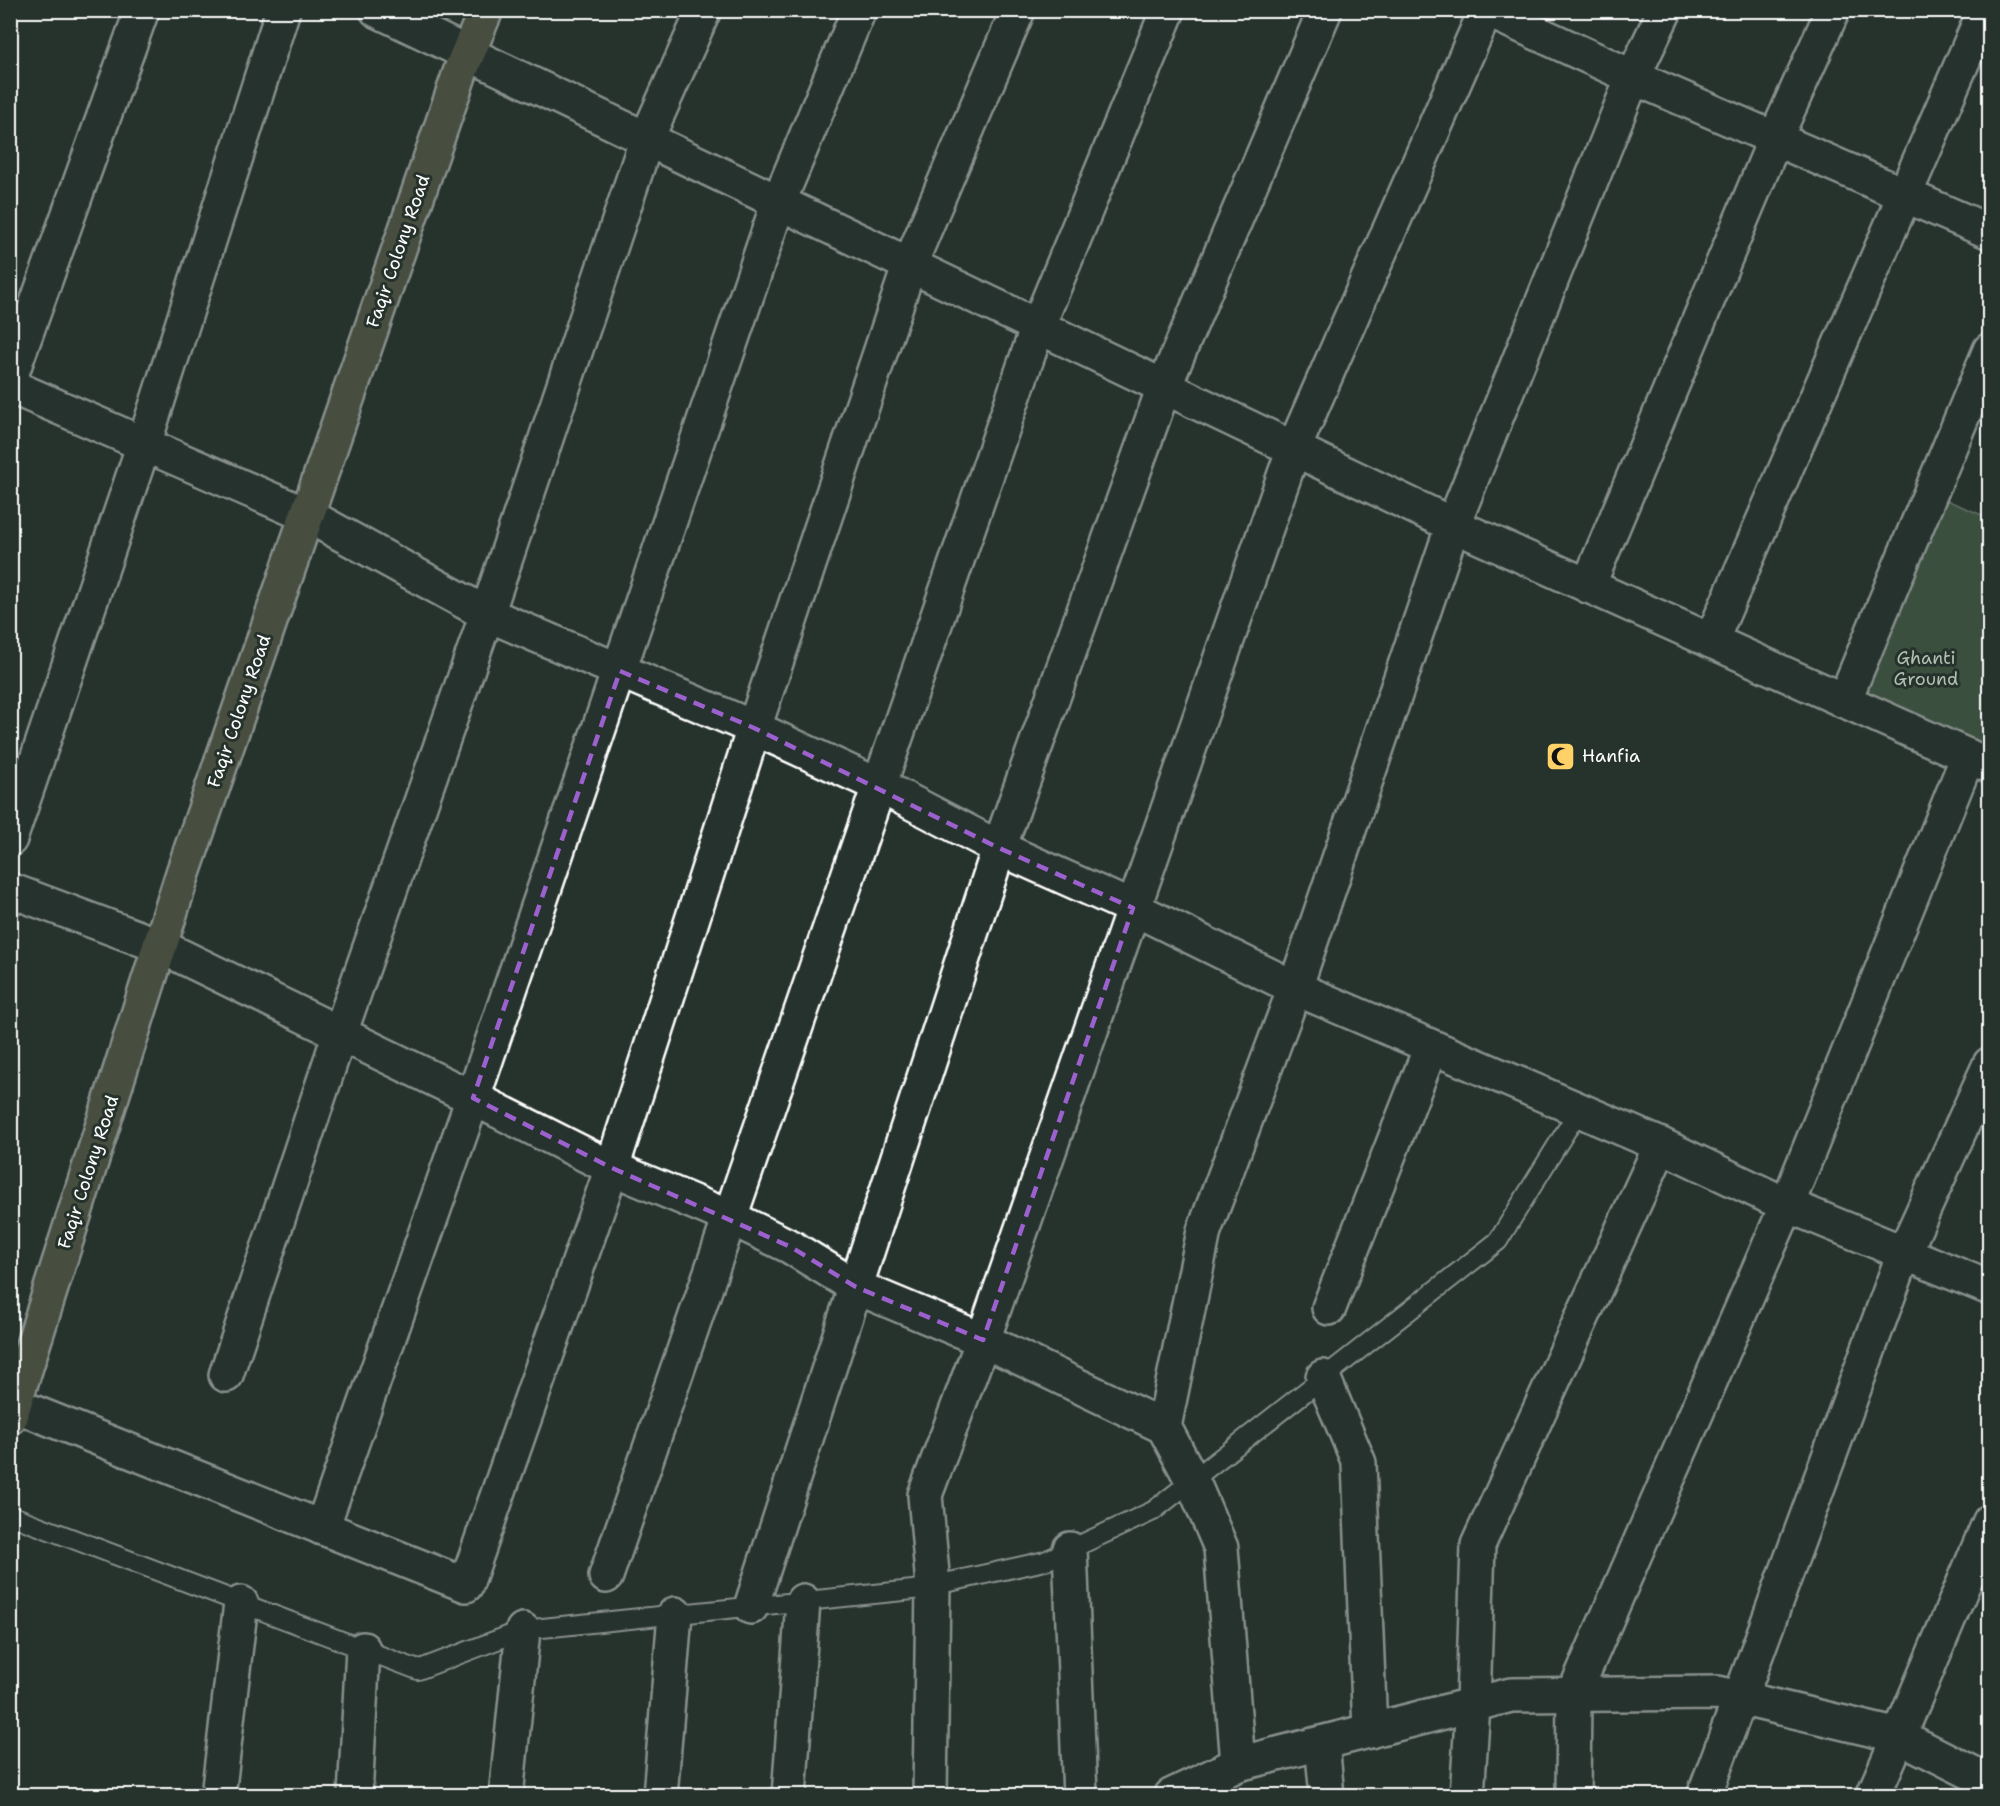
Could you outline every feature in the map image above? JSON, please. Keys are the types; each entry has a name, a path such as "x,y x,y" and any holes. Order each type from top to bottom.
{"main road":[{"name":"Faqir Colony Road","path":"12,1408 160,946 467,52 486,10"}],"street":[{"path":"10,378 142,10"},
{"path":"10,839 144,444 283,10"},
{"path":"377,10 1453,525 1979,761 1574,1694 1573,1796"},
{"path":"226,1375 339,1033 487,614 647,138 704,10"},
{"path":"322,1528 473,1098 779,201 859,10"},
{"path":"12,1408 466,1585 612,1168 754,728 910,264 1018,10"},
{"path":"606,1576 1038,326 1168,10"},
{"path":"751,1607 999,848 1164,387 1325,10"},
{"path":"930,1796 933,1585 925,1495 983,1340 1294,448 1486,10 1633,77 1989,232"},
{"path":"1164,1427 1204,1231 1295,988 1453,525 1633,77 1665,10"},
{"path":"1588,585 1775,139 1833,10"},
{"path":"1711,641 1985,10"},
{"path":"1844,701 1989,350"},
{"path":"10,386 307,515 487,614 754,728 880,786 999,848 1133,908 1295,988 1661,1145 1787,1205 1989,1288"},
{"path":"10,890 160,946 612,1168 729,1217 791,1247 856,1287 983,1340 1164,1427 1191,1480 1221,1548 1239,1764"},
{"path":"1329,1308 1431,1047"},
{"path":"1704,1796 1904,1253 1989,1064"},
{"path":"1467,1796 1473,1705 1478,1545 1661,1145"},
{"path":"1323,1377 1359,1464 1370,1731"},
{"path":"1873,1796 1989,1521"},
{"path":"1070,1549 1080,1796"},
{"path":"789,1796 803,1601"},
{"path":"218,1796 241,1603"},
{"path":"660,1796 675,1614"},
{"path":"506,1796 523,1630"},
{"path":"354,1796 363,1649"},
{"path":"1187,1792 1239,1764 1511,1695 1574,1694 1718,1693 1899,1736 1989,1782"},
{"path":"1322,1743 1327,1796"}],"lane":[{"path":"10,1515 418,1670 523,1630 914,1590 1045,1561 1153,1511 1498,1242 1579,1110"}],"highlighted area":[{"path":"620,671 754,728 999,848 1133,908 983,1340 856,1287 791,1247 612,1168 473,1098"}],"green space":[{"name":"Ghanti Ground","path":"1930,493 1989,518 1989,765 1844,701"}],"place":[{"name":"Hanfia","path":"1561,756"}]}
